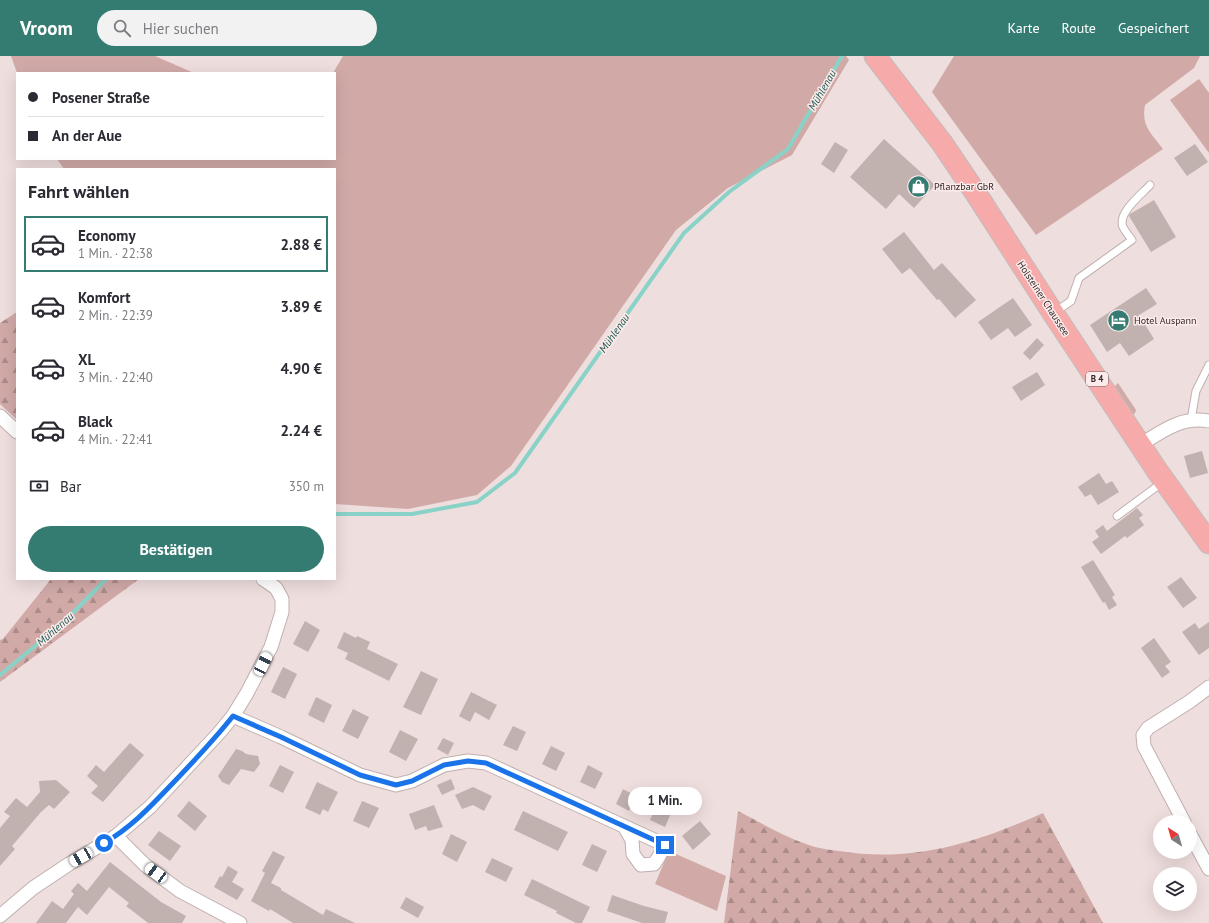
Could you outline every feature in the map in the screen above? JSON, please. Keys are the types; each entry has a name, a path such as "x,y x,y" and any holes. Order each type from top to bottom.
{"main road":[{"name":"Holsteiner Chaussee","path":"875,56 942,143 1164,481 1209,543"}],"street":[{"path":"0,416 16,431"},
{"path":"1140,445 1171,426 1183,421 1209,421"},
{"path":"0,916 33,888 69,864 116,836 150,807 220,733 233,716 263,664 275,637 282,612 282,599 276,588 264,580"},
{"path":"1180,815 1144,746 1143,735 1148,728 1189,702 1209,687"},
{"path":"233,716 360,775 396,785 412,781 444,765 468,761 486,763 624,826"},
{"path":"116,836 145,865 180,891 240,923"},
{"path":"1197,847 1209,870"}],"lane":[{"path":"1053,313 1071,301 1079,278 1132,240 1122,226 1122,218 1125,211 1150,186"},
{"path":"1191,420 1196,391 1209,365"},
{"path":"1117,516 1164,481"}],"green space":[{"path":"11,56 155,56 192,72 17,72"},
{"path":"343,56 846,56 849,60 792,155 728,188 676,230 511,466 477,495 408,509 336,504 336,168 63,168 58,160 336,160 336,72 334,72"},
{"path":"954,56 1200,56 1194,68 1145,105 1144,118 1148,129 1163,149 1036,235 932,92"},
{"path":"1199,79 1209,93 1209,153 1170,100"},
{"path":"16,313 16,419 0,404 0,323"},
{"path":"1118,383 1136,410 1132,416 1114,387"},
{"path":"50,580 138,580 0,682 0,640 3,639"},
{"path":"738,811 785,836 805,844 833,850 866,854 893,854 944,848 993,833 1043,813 1103,923 724,923"},
{"path":"669,851 726,876 717,911 655,884"}],"building":[{"path":"884,139 935,185 914,208 899,194 886,209 850,177"},
{"path":"835,142 848,150 834,173 821,164"},
{"path":"1195,144 1208,162 1187,176 1174,158"},
{"path":"1154,200 1176,237 1151,252 1129,216"},
{"path":"904,232 934,270 942,263 976,300 955,318 939,299 937,300 910,268 902,274 882,249"},
{"name":"Hotel Auspann","path":"1146,288 1157,304 1139,315 1154,339 1129,356 1120,343 1107,352 1090,325"},
{"path":"1013,298 1032,325 1015,337 1008,328 991,340 978,322"},
{"path":"1037,338 1044,345 1030,360 1023,353"},
{"path":"1037,372 1045,385 1021,401 1012,387"},
{"path":"1202,451 1208,473 1190,478 1184,456"},
{"path":"1099,473 1106,484 1112,481 1119,492 1098,505 1091,494 1085,497 1078,487"},
{"path":"1137,508 1143,515 1139,518 1144,525 1127,538 1125,536 1101,554 1092,542 1099,537 1095,531 1103,525 1107,531"},
{"path":"1093,560 1115,595 1112,597 1117,605 1109,610 1105,602 1103,603 1081,567"},
{"path":"1181,577 1197,598 1183,608 1167,587"},
{"path":"305,621 320,630 308,652 293,644"},
{"path":"1209,622 1209,648 1199,655 1182,632 1195,623 1199,629"},
{"path":"344,632 356,638 357,636 370,642 367,649 398,664 389,681 345,659 348,653 337,648"},
{"path":"1154,638 1171,662 1165,666 1170,672 1162,678 1141,648"},
{"path":"283,667 297,674 285,699 271,692"},
{"path":"421,671 438,679 421,715 403,707"},
{"path":"471,692 497,705 489,720 475,712 470,722 459,716"},
{"path":"316,697 332,705 324,723 308,715"},
{"path":"353,709 369,717 358,739 342,731"},
{"path":"513,726 526,732 517,751 503,745"},
{"path":"400,730 418,739 406,761 389,752"},
{"path":"443,738 454,743 448,755 437,749"},
{"path":"130,743 144,755 103,802 91,793 98,786 87,776 96,765 104,772"},
{"path":"551,746 565,753 556,771 542,764"},
{"path":"236,749 246,754 258,756 260,764 254,772 241,769 229,785 222,782 218,776"},
{"path":"280,765 294,772 283,793 269,786"},
{"path":"588,765 603,773 595,789 580,782"},
{"path":"451,779 455,789 442,795 437,785"},
{"path":"56,780 70,792 54,809 49,805 41,812 12,846 15,849 0,866 0,828 10,816 4,812 16,798 27,807 40,792 39,781"},
{"path":"317,782 338,792 328,812 323,809 320,815 305,808"},
{"path":"473,787 492,796 484,811 473,805 462,809 455,795"},
{"path":"623,789 636,796 629,811 616,804"},
{"path":"189,801 207,816 195,831 177,816"},
{"path":"362,801 379,808 369,828 353,821"},
{"path":"657,804 672,811 665,827 650,820"},
{"path":"434,805 443,827 428,831 426,826 415,830 409,814"},
{"path":"523,811 568,832 558,851 514,830"},
{"path":"700,821 711,834 693,850 682,836"},
{"path":"159,831 181,846 170,861 148,845"},
{"path":"451,834 467,842 457,862 442,854"},
{"path":"592,844 607,851 597,872 582,865"},
{"path":"273,851 285,857 271,883 323,915 326,909 355,923 293,923 270,909 269,911 251,901 265,873 262,871"},
{"path":"492,858 513,868 506,882 485,872"},
{"path":"110,862 161,902 186,916 182,923 148,923 126,906 129,903 109,887 87,915 78,907 66,923 36,923 52,901 63,909 74,894 71,891 78,883 87,891"},
{"path":"228,866 238,872 232,882 244,889 237,900 214,887"},
{"path":"532,879 590,907 582,923 576,923 556,913 557,911 524,895"},
{"path":"612,895 644,906 668,912 665,923 642,923 607,911"},
{"path":"406,897 424,907 418,918 400,908"}],"waterway":[{"name":"Mühlenau","path":"336,514 412,514 477,502 515,473 684,233 729,192 788,149 842,56"},
{"name":"Mühlenau","path":"0,675 64,622 105,580"}],"place":[{"name":"Pflanzbar GbR","path":"918,186"},
{"name":"Hotel Auspann","path":"1119,320"}],"route":[{"path":"104,843 116,836 150,807 220,733 233,716 360,775 396,785 412,781 444,765 468,761 486,763 665,845"}]}
